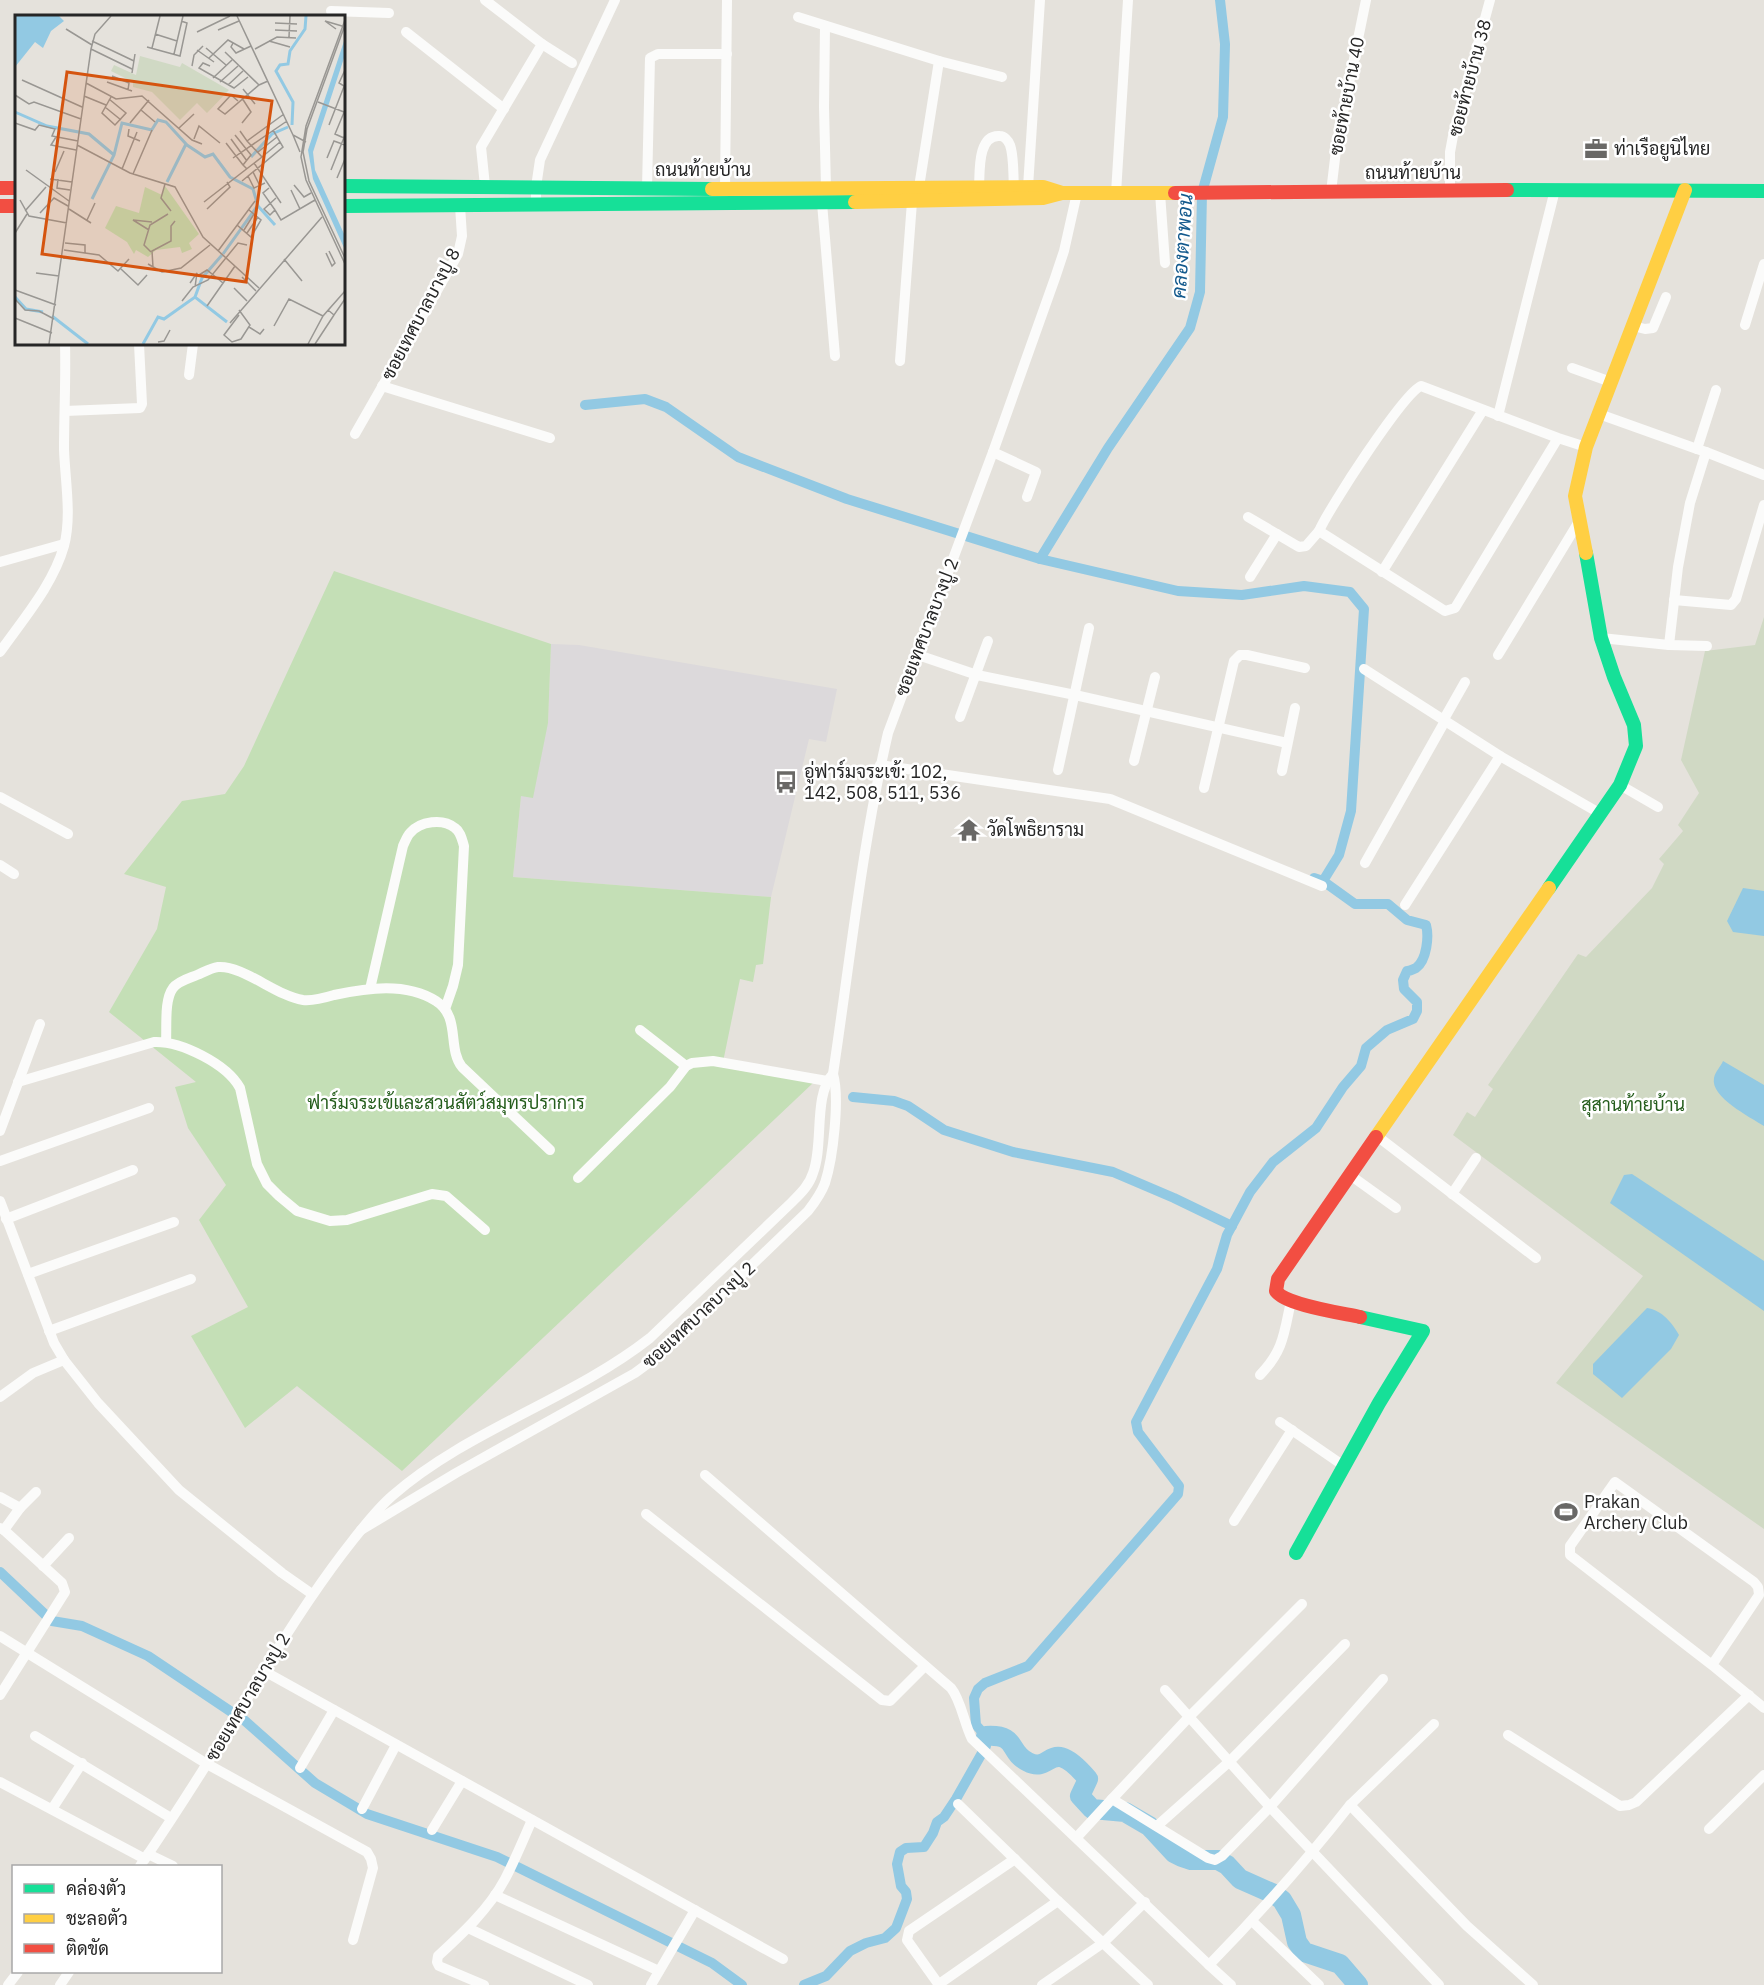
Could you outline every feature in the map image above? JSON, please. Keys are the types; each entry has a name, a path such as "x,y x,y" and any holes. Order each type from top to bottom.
{"street":[{"path":"485,0 542,44 572,63"},
{"path":"536,205 540,160 615,0"},
{"path":"725,189 727,0"},
{"path":"1028,187 1040,0"},
{"path":"1116,194 1128,0"},
{"name":"ซอยท้ายบ้าน 40","path":"1331,192 1336,142 1366,0"},
{"name":"ซอยท้ายบ้าน 38","path":"1450,192 1450,152 1453,136 1490,0"},
{"path":"330,9 389,13"},
{"path":"798,17 939,61 1002,77"},
{"path":"825,26 826,188"},
{"path":"406,32 504,109"},
{"path":"485,186 481,147 542,44"},
{"path":"647,188 650,58 658,54 727,54"},
{"path":"919,187 939,61"},
{"path":"979,187 981,153 992,137 1000,136 1006,138 1010,146 1014,187"},
{"name":"ถนนท้ายบ้าน","path":"345,186 725,189 1044,187 1062,193"},
{"path":"1498,416 1555,190"},
{"path":"1296,1552 1423,1331 1292,1301 1279,1296 1276,1291 1278,1279 1601,814 1620,785 1636,746 1634,725 1601,638 1578,523 1575,496 1586,447 1685,190"},
{"name":"ถนนท้ายบ้าน","path":"345,206 912,202 1043,198 1062,193 1764,191"},
{"name":"ซอยเทศบาลบางปู 2","path":"145,1860 312,1594 361,1530 390,1498 472,1442 625,1358 650,1338 791,1203 802,1192 814,1172 818,1158 824,1092 830,1077 880,765 895,712 967,523 1064,251 1077,193"},
{"path":"1160,193 1165,263"},
{"path":"900,361 912,202"},
{"path":"822,203 835,356"},
{"name":"ซอยเทศบาลบางปู 8","path":"354,434 458,254 462,236 460,206"},
{"path":"1745,325 1764,264"},
{"path":"1633,326 1653,328 1666,297"},
{"path":"0,652 27,615 56,568 64,544 67,526 64,345"},
{"path":"65,411 140,408 142,404 139,345"},
{"path":"189,375 193,345"},
{"path":"1572,368 1611,382"},
{"name":"ซอยเทศบาลบางปู 8","path":"382,386 550,438"},
{"path":"1248,517 1302,548 1306,546 1319,531 1381,432 1416,388 1421,386 1586,447"},
{"path":"1670,645 1678,567 1716,390"},
{"path":"1382,572 1483,410"},
{"path":"1599,414 1702,450 1764,475"},
{"path":"1319,531 1445,611 1455,608 1558,438"},
{"path":"993,452 1036,472 1027,497"},
{"path":"1674,600 1731,605 1736,599 1764,505"},
{"path":"1498,655 1578,523"},
{"path":"1250,577 1277,534"},
{"path":"0,562 64,544"},
{"path":"1058,770 1089,628"},
{"path":"1601,638 1707,646"},
{"path":"960,717 988,641"},
{"path":"918,655 977,675 1146,710 1287,743"},
{"path":"1204,788 1234,661 1240,655 1247,655 1305,668"},
{"path":"1364,669 1500,756 1601,814"},
{"path":"1134,761 1155,677"},
{"path":"1365,863 1465,682"},
{"path":"1282,771 1294,708"},
{"path":"1405,905 1500,756"},
{"path":"880,765 1029,785 1110,799 1322,886"},
{"path":"1620,785 1658,807"},
{"path":"0,797 68,834"},
{"path":"370,989 403,846 409,833 430,822 441,821 454,827 460,833 464,846 458,964 445,1009"},
{"path":"0,865 14,874"},
{"path":"166,1041 168,1000 173,988 216,967 234,970 290,997 304,1000 370,989 395,989 421,994 445,1009 451,1021 458,1062 550,1150"},
{"path":"0,1131 40,1024"},
{"path":"640,1030 687,1066"},
{"path":"18,1082 154,1042 166,1041 190,1050 235,1079 240,1088 257,1164 267,1184 297,1211 330,1221 347,1220 432,1194 439,1194 446,1196 485,1230"},
{"path":"578,1178 692,1063 713,1061 830,1077"},
{"name":"ซอยเทศบาลบางปู 2","path":"361,1530 456,1473 635,1373 660,1354 707,1311 808,1211 821,1193 829,1168 835,1116 837,1085 830,1077"},
{"path":"0,1161 149,1108"},
{"path":"1377,1136 1536,1258"},
{"path":"1452,1194 1476,1158"},
{"path":"6,1219 133,1170"},
{"path":"1350,1175 1396,1208"},
{"path":"0,1201 49,1330 64,1360 98,1403 179,1490 282,1573 312,1594"},
{"path":"28,1274 174,1222"},
{"path":"49,1330 191,1279"},
{"path":"1260,1375 1275,1360 1280,1349 1292,1301"},
{"path":"0,1397 33,1373 64,1360"},
{"path":"1280,1422 1344,1466"},
{"path":"1234,1521 1292,1430"},
{"path":"705,1475 954,1692 972,1739 1231,1985"},
{"path":"1712,1665 1758,1595 1758,1587 1615,1482 1570,1546 1570,1555 1764,1708"},
{"path":"0,1695 65,1592 62,1583 2,1529 36,1492"},
{"path":"0,1497 20,1508"},
{"path":"646,1514 882,1700 890,1701 925,1666"},
{"path":"43,1566 69,1538"},
{"path":"1077,1837 1189,1717 1302,1604"},
{"path":"0,1636 207,1764 367,1852 373,1868 353,1940"},
{"path":"1157,1826 1230,1761 1345,1644"},
{"path":"264,1671 783,1959"},
{"path":"1112,1799 1208,1858 1215,1860 1270,1807 1383,1678"},
{"path":"1165,1690 1270,1807 1439,1985"},
{"path":"1508,1735 1620,1806 1629,1805 1636,1802 1749,1695"},
{"path":"300,1768 334,1710"},
{"path":"1209,1965 1252,1921 1350,1806 1434,1724"},
{"path":"34,1736 171,1818"},
{"path":"362,1809 396,1744"},
{"path":"52,1809 82,1763"},
{"path":"1709,1829 1764,1775"},
{"path":"432,1830 462,1781"},
{"path":"0,1782 145,1860 168,1865"},
{"path":"958,1804 1148,1985"},
{"path":"1350,1806 1467,1926 1533,1985"},
{"path":"484,1985 439,1966 438,1956 468,1928 495,1895 505,1880 532,1820"},
{"path":"1015,1859 909,1931 907,1940 939,1985 1058,1901"},
{"path":"495,1895 666,1985"},
{"path":"1042,1985 1103,1943 1145,1902"},
{"path":"655,1978 695,1910"},
{"path":"1252,1921 1319,1985"},
{"path":"468,1928 588,1985"}],"shaded area":[{"path":"551,644 579,645 837,689 826,742 809,739 771,897 513,877 521,796 548,723"}],"green space":[{"name":"ฟาร์มจระเข้และสวนสัตว์สมุทรปราการ","path":"334,571 551,644 548,723 533,798 521,796 513,877 771,897 763,964 756,965 753,982 740,979 722,1067 813,1083 402,1471 297,1386 245,1428 191,1336 248,1307 199,1220 226,1185 188,1128 175,1087 196,1082 109,1012 157,929 166,887 124,874 182,801 225,794 244,766"},
{"name":"สุสานท้ายบ้าน","path":"1764,617 1764,1529 1556,1383 1643,1276 1453,1135 1467,1112 1475,1117 1493,1089 1488,1085 1578,954 1586,957 1652,888 1664,864 1659,859 1683,831 1678,825 1699,793 1681,760 1705,651 1755,645"}],"water":[{"path":"1743,888 1764,891 1764,936 1733,932 1727,921"},
{"path":"1723,1061 1764,1085 1764,1126 1732,1106 1718,1092 1714,1085 1714,1078"},
{"path":"1632,1174 1764,1261 1764,1311 1610,1203 1624,1175"},
{"path":"1647,1308 1662,1314 1679,1335 1671,1349 1622,1398 1593,1374 1593,1364"}],"waterway":[{"name":"คลองตาพอน","path":"1040,559 1108,448 1190,328 1200,292 1202,193 1223,117 1225,44 1220,0"},
{"path":"585,405 645,399 666,407 738,457 847,499 1040,559 1178,591 1242,595 1304,586 1350,592 1364,609 1351,811 1339,855 1323,881"},
{"path":"804,1985 826,1976 850,1951 866,1943 885,1938 896,1928 907,1899 906,1892 901,1886 897,1864 900,1852 906,1848 924,1847 937,1822 944,1817 956,1799 986,1746 986,1736 976,1725 974,1698 978,1689 985,1683 1028,1666 1178,1494 1179,1486 1138,1432 1136,1422 1217,1269 1227,1235 1250,1192 1273,1162 1316,1128 1343,1087 1361,1066 1366,1048 1387,1030 1413,1019 1417,1011 1417,1002 1404,989 1403,980 1407,971 1416,968 1423,959 1427,941 1426,925 1407,920 1388,904 1355,904 1323,881 1314,878"},
{"path":"853,1097 894,1101 908,1106 944,1130 1013,1152 1113,1172 1232,1226"},
{"path":"0,1572 52,1621 82,1626 148,1656 233,1713"},
{"path":"244,1720 315,1783 367,1814 497,1857 712,1963 742,1985"},
{"path":"986,1736 1004,1738 1012,1744 1022,1758 1036,1765 1052,1758 1066,1759 1088,1779 1080,1796 1092,1809 1125,1812 1149,1826 1174,1853 1191,1860 1218,1860 1227,1865 1240,1879 1274,1894 1282,1900 1291,1915 1297,1942 1304,1952 1340,1964 1358,1985"}],"traffic: fast":[{"path":"345,186 712,189"},
{"path":"1507,190 1764,191"},
{"path":"345,206 855,202"},
{"path":"1549,888 1620,785 1636,746 1634,725 1601,638 1586,553"},
{"path":"1296,1553 1379,1403 1423,1331 1360,1317"}],"traffic: slow":[{"path":"712,189 1043,187 1062,193"},
{"path":"1586,553 1575,496 1586,447 1685,190"},
{"path":"855,202 1043,198 1062,193 1175,193"},
{"path":"1376,1137 1549,888"}],"traffic: jam":[{"path":"0,188 15,188"},
{"path":"1175,193 1507,190"},
{"path":"0,206 15,206"},
{"path":"1360,1317 1302,1304 1281,1296 1276,1291 1278,1279 1376,1137"}],"place":[{"name":"ท่าเรือยูนิไทย","path":"1596,149"},
{"name":"อู่ฟาร์มจระเข้: 102, 142, 508, 511, 536","path":"786,782"},
{"name":"วัดโพธิยาราม","path":"969,830"},
{"name":"Prakan Archery Club","path":"1566,1512"}]}
